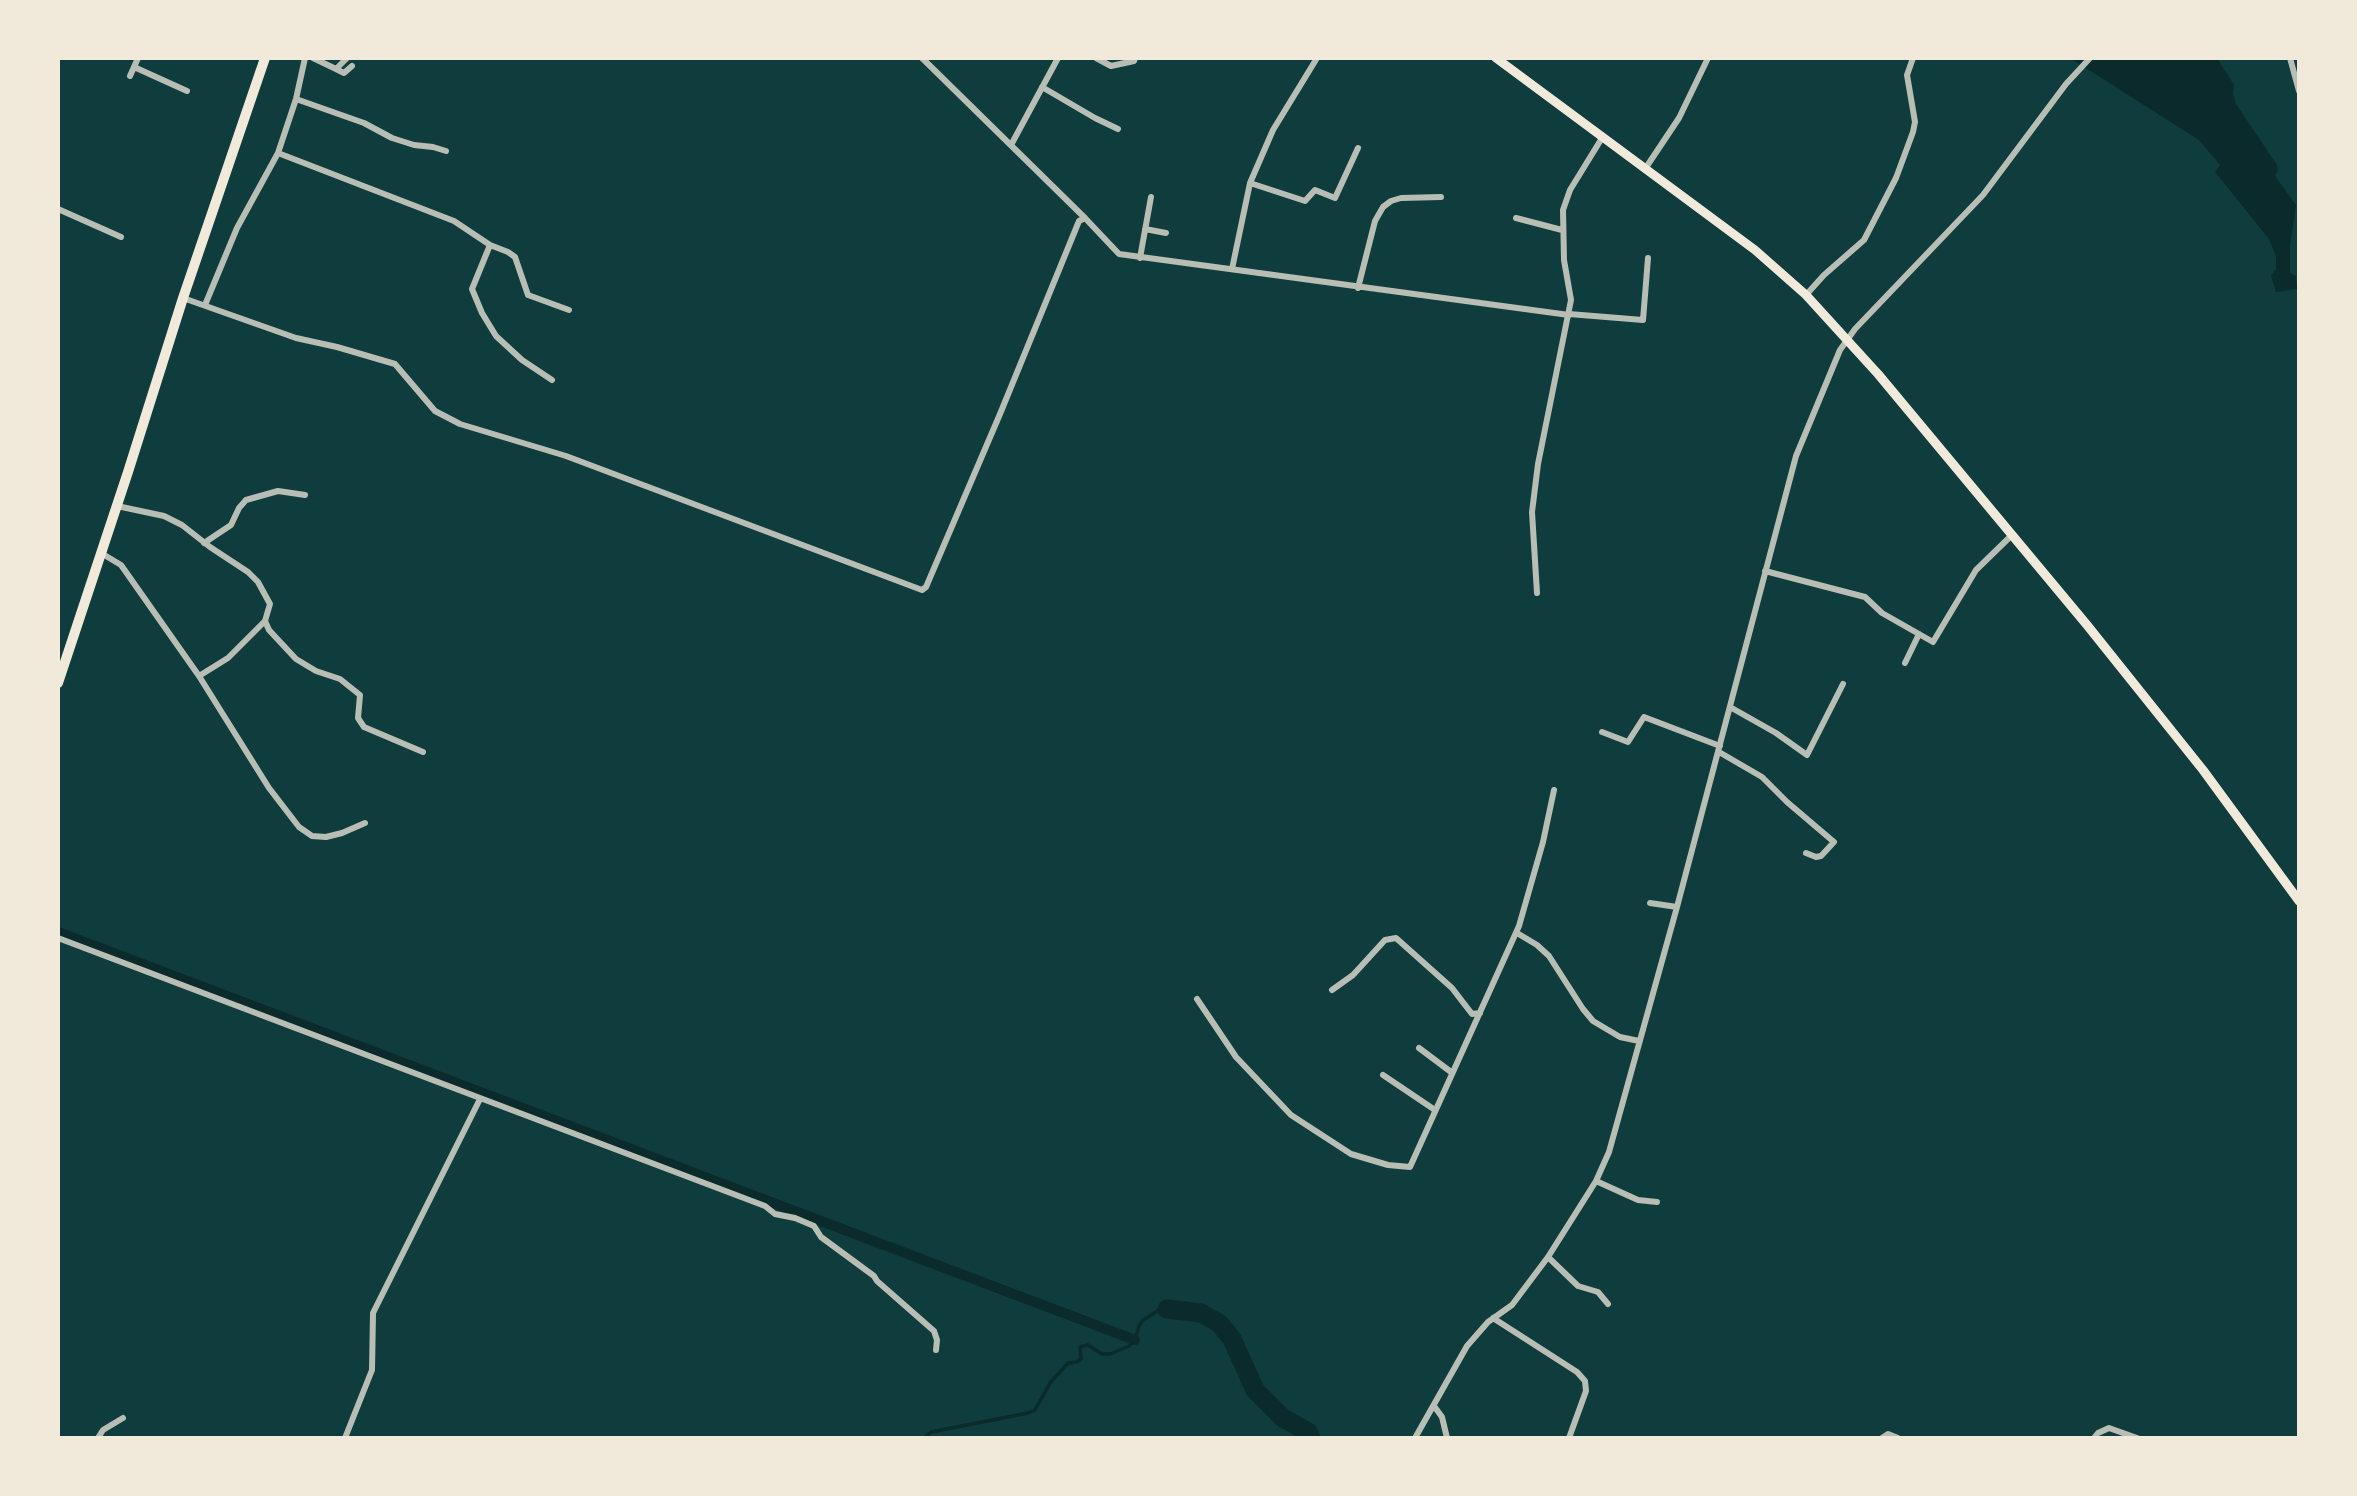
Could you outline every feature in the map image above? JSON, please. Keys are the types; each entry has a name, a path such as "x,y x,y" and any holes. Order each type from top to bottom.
{"highway":[{"path":"58,683 183,298 265,58"}],"main road":[{"path":"1496,58 1755,250 1806,295 1847,339 2014,538 2195,760 2299,901"}],"street":[{"path":"130,76 138,58"},
{"path":"205,305 237,228 278,153 296,99 305,58"},
{"path":"313,58 344,73 352,66"},
{"path":"336,69 348,58"},
{"path":"922,58 1119,254 1569,315 1643,320 1648,258"},
{"path":"1011,145 1058,58"},
{"path":"1096,58 1111,66 1134,61 1135,58"},
{"path":"1232,269 1250,183 1273,130 1317,58"},
{"path":"1645,169 1679,118 1708,58"},
{"path":"1806,295 1824,275 1864,240 1896,178 1915,122 1907,75 1913,58"},
{"path":"1415,1438 1467,1346 1493,1318 1512,1304 1548,1257 1596,1181 1609,1152 1796,456 1840,350 1847,339 1983,195 2066,84 2090,58"},
{"path":"2290,58 2299,91"},
{"path":"134,67 187,90"},
{"path":"1042,88 1118,129"},
{"path":"296,99 364,123 393,138 446,151"},
{"path":"1537,593 1532,512 1538,464 1571,300 1562,230 1563,210 1570,190 1602,138"},
{"path":"1250,183 1305,201 1315,190 1335,198 1358,148"},
{"path":"278,153 454,221 490,245 515,257 528,295 569,310"},
{"path":"1140,258 1151,197"},
{"path":"1358,288 1375,221 1383,208 1391,201 1401,198 1441,197"},
{"path":"58,209 121,237"},
{"path":"183,298 296,338 395,364 435,411 460,424 566,456 922,590 926,587 1000,414 1079,221 1085,218"},
{"path":"1516,218 1562,230"},
{"path":"1145,229 1166,233"},
{"path":"490,245 472,289 482,313 496,335 522,360 552,380"},
{"path":"204,543 231,525 246,500 283,491 305,495"},
{"path":"117,506 164,516 182,525 258,582 270,604 265,621 228,657 199,676"},
{"path":"1765,571 1865,597 1882,613 1933,642 1976,570 2014,538"},
{"path":"101,553 121,565 199,676 269,788 299,827 312,836 326,837 342,834 365,823"},
{"path":"265,621 269,630 296,659 316,671 340,679 358,693 361,698 358,718 364,727 423,752"},
{"path":"1905,663 1919,635"},
{"path":"1730,708 1776,733 1807,755 1843,684"},
{"path":"1602,732 1628,742 1644,717 1719,749 1762,777 1834,842 1821,856 1806,853"},
{"path":"1196,999 1236,1057 1291,1115 1351,1154 1388,1165 1410,1167 1451,1072 1517,933 1543,842 1553,790"},
{"path":"1650,903 1677,907"},
{"path":"1517,933 1549,956 1593,1021 1620,1037 1639,1041"},
{"path":"58,938 765,1206 775,1214 814,1226 821,1237 874,1276 934,1331 936,1350"},
{"path":"1332,990 1353,975 1385,940 1396,939 1452,988 1472,1014 1481,1012"},
{"path":"1419,1048 1451,1072"},
{"path":"1383,1075 1434,1110"},
{"path":"345,1438 372,1370 373,1313 480,1099"},
{"path":"1596,1181 1639,1200 1657,1202"},
{"path":"1548,1257 1578,1286 1598,1293 1608,1304"},
{"path":"1493,1318 1577,1372 1585,1381 1586,1391 1569,1438"},
{"path":"1434,1406 1442,1417 1447,1438"},
{"path":"98,1438 103,1430 123,1418"},
{"path":"2094,1438 2109,1428 2137,1438"},
{"path":"1882,1438 1888,1434 1898,1438"}],"water":[{"path":"2070,58 2217,58 2234,85 2236,104 2277,165 2275,176 2296,205 2290,245 2290,273 2296,276 2297,289 2276,292 2271,276 2276,269 2276,256 2269,239 2215,172 2220,165 2199,140"}],"waterway":[{"path":"58,932 1135,1340"},
{"path":"924,1438 931,1432 1035,1410 1050,1383 1068,1363 1081,1359 1080,1347 1088,1345 1102,1354 1110,1354 1129,1346 1135,1340 1143,1320 1159,1310 1167,1309"},
{"path":"1167,1309 1201,1313 1219,1323 1232,1339 1255,1390 1283,1418 1308,1432 1311,1438"}]}
